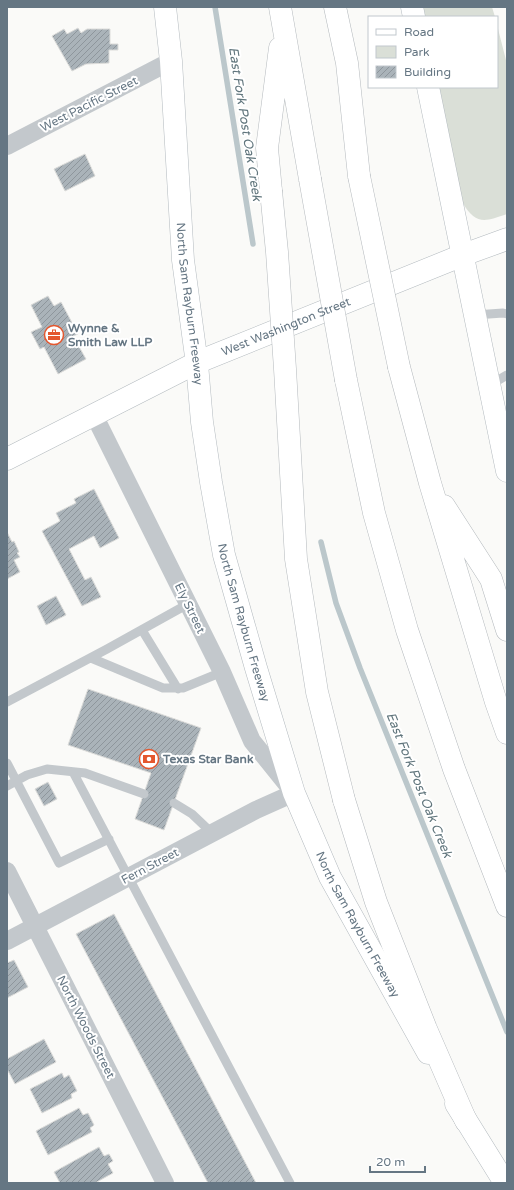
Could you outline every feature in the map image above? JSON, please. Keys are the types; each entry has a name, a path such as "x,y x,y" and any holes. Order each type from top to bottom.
{"main road":[{"name":"North Sam Rayburn Freeway","path":"165,7 171,61 183,260 197,364 207,460 224,555 256,668 294,793 330,878 466,1121 505,1183"},
{"path":"335,7 347,64 359,176 399,367 430,483 496,702 507,733"},
{"path":"282,17 346,380 374,513 407,630 454,769 507,906"},
{"path":"282,17 267,148 277,252 285,362 296,559 317,692 344,800 376,902 426,1029 466,1121"},
{"path":"428,88 475,315 498,380 507,470"},
{"name":"West Washington Street","path":"7,459 197,364 198,362 463,255 507,239"},
{"path":"430,483 491,579 507,630"}],"street":[{"name":"West Pacific Street","path":"7,146 171,61"},
{"name":"Ely Street","path":"94,415 222,672 252,741 294,793"},
{"name":"Fern Street","path":"7,941 256,810 294,793"},
{"name":"North Woods Street","path":"7,871 36,927 159,1181"}],"lane":[{"path":"475,315 506,311"},
{"path":"7,702 91,658 188,604"},
{"path":"142,630 178,688"},
{"path":"91,658 163,688 183,688 222,672"},
{"path":"7,763 59,863 109,839"},
{"path":"7,786 27,775 47,769 86,773 144,794"},
{"path":"73,772 290,1183"},
{"path":"174,804 192,814 212,833"}],"green space":[{"path":"421,7 492,7 495,16 423,16"},
{"path":"498,29 507,64 507,214 492,219 481,220 472,215 462,202 438,88 498,88"}],"building":[{"path":"78,28 81,33 87,29 110,29 110,44 118,44 118,50 109,50 109,63 86,64 72,71 52,36 64,29 67,34"},
{"path":"85,154 95,176 65,191 54,169"},
{"name":"Wynne & Smith Law LLP","path":"48,296 54,306 61,302 78,334 73,336 86,359 58,374 44,347 40,349 31,332 42,327 31,305"},
{"path":"94,489 119,538 100,548 94,536 69,549 85,580 91,577 101,597 82,606 42,531 60,521 56,513 76,503 74,499"},
{"path":"7,532 12,542 14,541 19,552 17,553 20,557 14,560 20,572 7,579"},
{"path":"56,596 66,615 46,625 37,606"},
{"name":"Texas Star Bank","path":"88,689 201,728 164,830 135,819 151,773 68,745"},
{"path":"48,782 57,799 44,806 35,789"},
{"path":"114,914 256,1183 208,1183 76,934"},
{"path":"14,960 28,987 7,998 7,963"},
{"path":"44,1039 56,1062 15,1084 7,1069 7,1059"},
{"path":"62,1073 64,1078 69,1075 77,1091 71,1094 72,1098 42,1113 30,1089"},
{"path":"79,1108 83,1115 88,1113 94,1125 90,1128 92,1132 48,1155 36,1131"},
{"path":"99,1147 104,1156 109,1154 113,1161 108,1164 113,1173 95,1183 60,1183 54,1172"}],"waterway":[{"name":"East Fork Post Oak Creek","path":"215,7 253,244"},
{"name":"East Fork Post Oak Creek","path":"321,542 336,603 360,668 507,1032"}],"place":[{"name":"Wynne & Smith Law LLP","path":"54,335"},
{"name":"Texas Star Bank","path":"149,759"}]}
